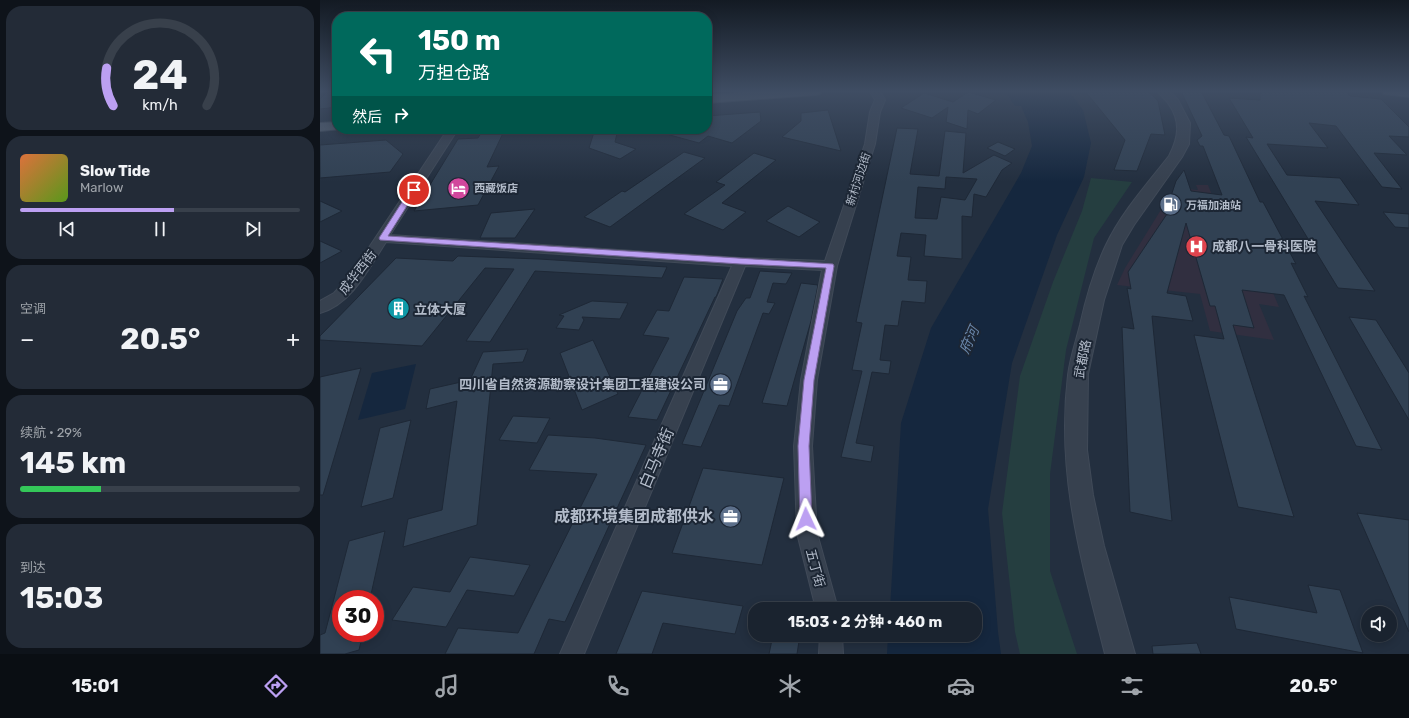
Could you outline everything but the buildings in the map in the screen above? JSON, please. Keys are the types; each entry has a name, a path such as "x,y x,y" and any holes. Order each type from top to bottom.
{"main road":[{"path":"320,127 332,126"}],"street":[{"name":"新村河边街","path":"830,266 870,144 874,122"},
{"name":"武都路","path":"1120,654 1091,546 1081,495 1076,450 1078,374 1095,300 1114,245 1126,224 1175,157 1182,144 1183,122"},
{"name":"成华西街","path":"320,308 339,296 355,279 450,134"},
{"path":"382,238 740,262 830,266"},
{"name":"白马寺街","path":"572,654 740,262"},
{"name":"五丁街","path":"825,602 807,533 803,446 809,380 830,266"},
{"path":"831,642 831,654"}],"shaded area":[{"name":"成都八一骨科医院","path":"1196,185 1208,185 1212,195 1233,197 1279,307 1259,304 1274,340 1210,331 1200,294 1117,285 1125,268 1162,208 1191,210 1185,189 1198,190"}],"green space":[{"path":"1091,178 1132,182 1094,238 1066,350 1050,474 1050,571 1077,654 1020,654 1015,632 1002,513 1020,376 1053,282 1082,211"}],"water":[{"name":"府河","path":"1028,122 1086,122 1091,143 1084,177 1057,235 1012,363 988,509 1001,654 887,654 888,642 982,642 982,602 890,602 901,423 931,328 1021,173 1032,146"},
{"path":"416,364 405,409 358,420 372,373"}],"place":[{"name":"西藏饭店","path":"458,188"},
{"name":"万福加油站","path":"1171,205"},
{"name":"成都八一骨科医院","path":"1196,246"},
{"name":"立体大厦","path":"399,309"},
{"name":"四川省自然资源勘察设计集团工程建设公司","path":"721,384"},
{"name":"成都环境集团成都供水","path":"730,516"}],"route":[{"path":"414,190 382,238 740,262 830,266 809,380 803,446 806,519"}]}
